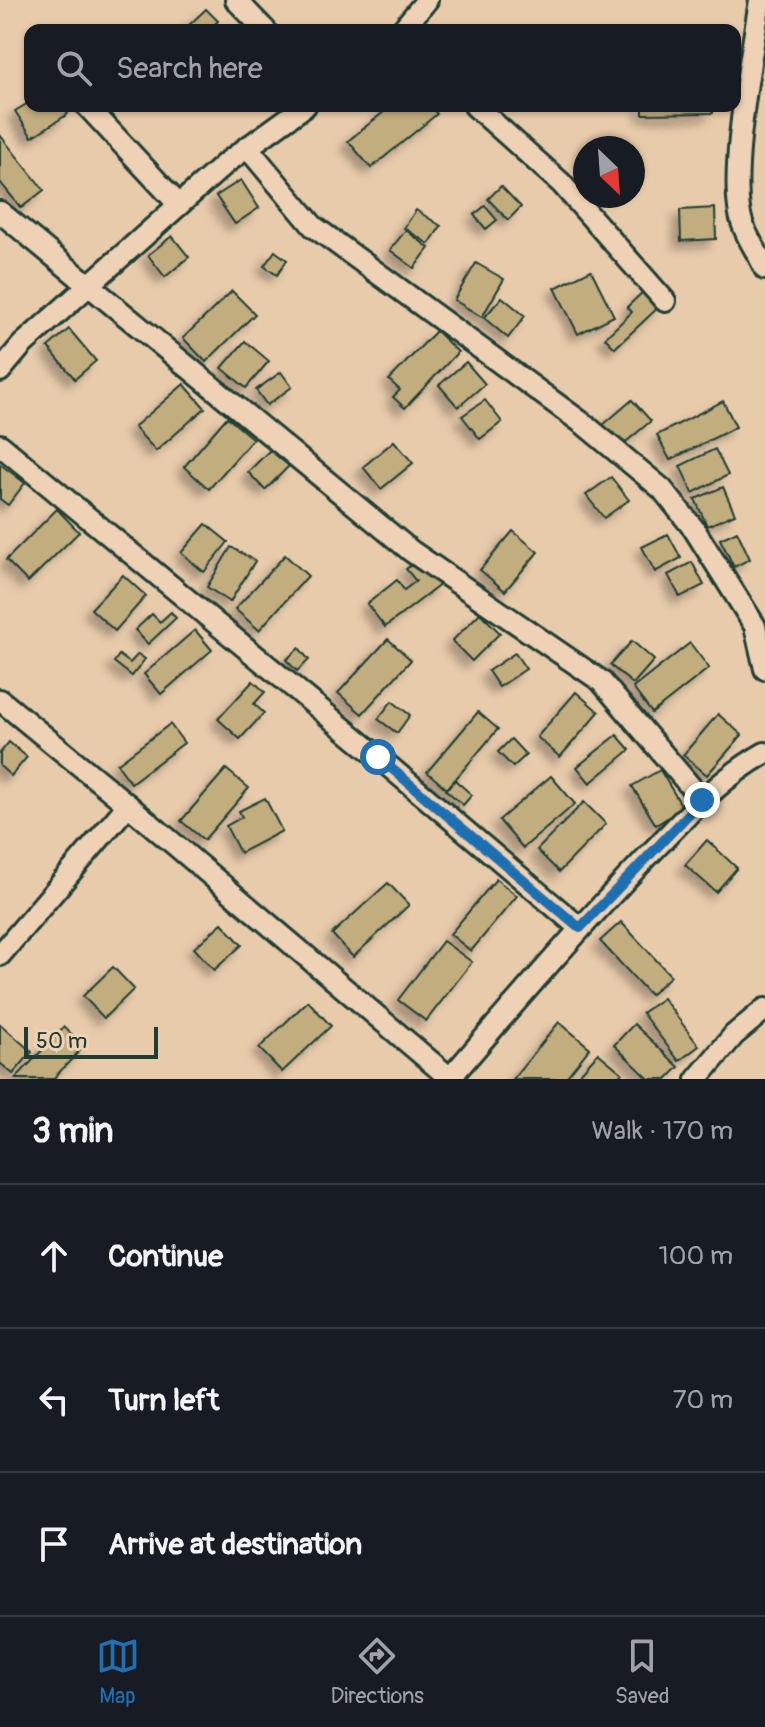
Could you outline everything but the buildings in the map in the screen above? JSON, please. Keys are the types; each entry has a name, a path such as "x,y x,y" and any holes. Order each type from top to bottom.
{"street":[{"path":"236,0 259,24"},
{"path":"407,24 427,0"},
{"path":"760,0 758,69 737,196 742,224 765,269"},
{"path":"93,112 179,205"},
{"path":"0,371 22,345 179,205 247,147 297,112"},
{"path":"482,112 561,183 665,301"},
{"path":"247,147 313,226 585,425 662,489 694,529 755,626 765,669"},
{"path":"0,212 411,551 601,681 702,800"},
{"path":"0,445 580,928"},
{"path":"0,700 450,1079 580,928 702,800 744,765 765,753"},
{"path":"0,955 128,805"},
{"path":"697,1079 734,1035 765,1009"}],"route":[{"path":"378,757 580,928 702,800"}]}
